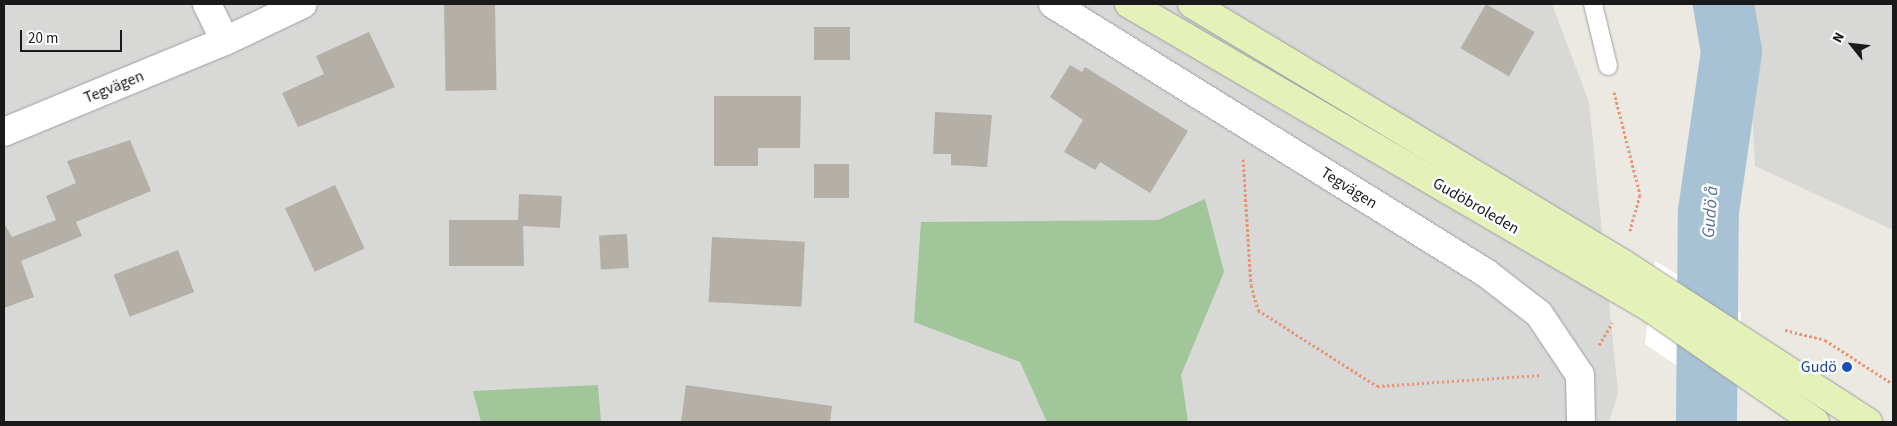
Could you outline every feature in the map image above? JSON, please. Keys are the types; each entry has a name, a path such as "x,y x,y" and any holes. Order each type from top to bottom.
{"main road":[{"name":"Gudöbroleden","path":"1128,4 1651,294"},
{"name":"Gudöbroleden","path":"1192,4 1651,294 1738,352 1868,422"},
{"name":"Gudöbroleden","path":"1738,352 1815,422"}],"street":[{"path":"207,4 225,41"},
{"name":"Tegvägen","path":"4,132 225,41 303,4"},
{"name":"Tegvägen","path":"1053,4 1486,273 1539,314 1580,375 1581,422"}],"lane":[{"path":"1593,4 1608,66"}],"path":[{"path":"1243,156 1251,285 1258,310 1377,386 1549,374"},
{"path":"1777,330 1825,340 1893,384"}],"shaded area":[{"path":"4,4 1552,4 1589,102 1618,393 1609,422 4,422"},
{"path":"1746,4 1893,4 1893,230 1755,166"}],"green space":[{"path":"1205,199 1224,272 1181,375 1188,422 1047,422 1020,362 914,322 921,222 1158,220"},
{"path":"598,385 601,422 481,422 473,391"}],"pier":[{"path":"1655,261 1741,313 1735,405 1645,344"}],"building":[{"path":"495,4 497,90 446,91 444,5"},
{"path":"1486,4 1534,32 1509,76 1460,48"},
{"path":"814,27 850,27 850,60 814,60"},
{"path":"369,32 395,87 298,127 282,93 324,74 316,56"},
{"path":"1070,65 1082,72 1085,67 1188,131 1150,193 1100,162 1095,170 1064,152 1083,120 1050,97"},
{"path":"714,96 801,96 800,148 758,148 758,166 714,166"},
{"path":"935,112 992,115 987,167 951,165 951,154 933,154"},
{"path":"130,140 151,191 76,222 82,236 21,261 34,297 4,308 4,223 12,237 56,220 46,196 76,183 67,161"},
{"path":"814,164 849,164 849,198 814,198"},
{"path":"335,185 365,248 315,272 285,208"},
{"path":"519,194 562,196 560,228 523,226 524,266 449,266 449,220 518,220"},
{"path":"627,234 629,268 601,269 599,235"},
{"path":"712,237 805,242 801,307 709,302"},
{"path":"178,250 194,292 130,317 114,275"},
{"path":"686,385 832,406 830,422 681,422"}],"waterway":[{"name":"Gudö å","path":"1706,422 1708,211 1731,51 1723,4"}],"place":[{"name":"Gudö","path":"1847,367"}]}
